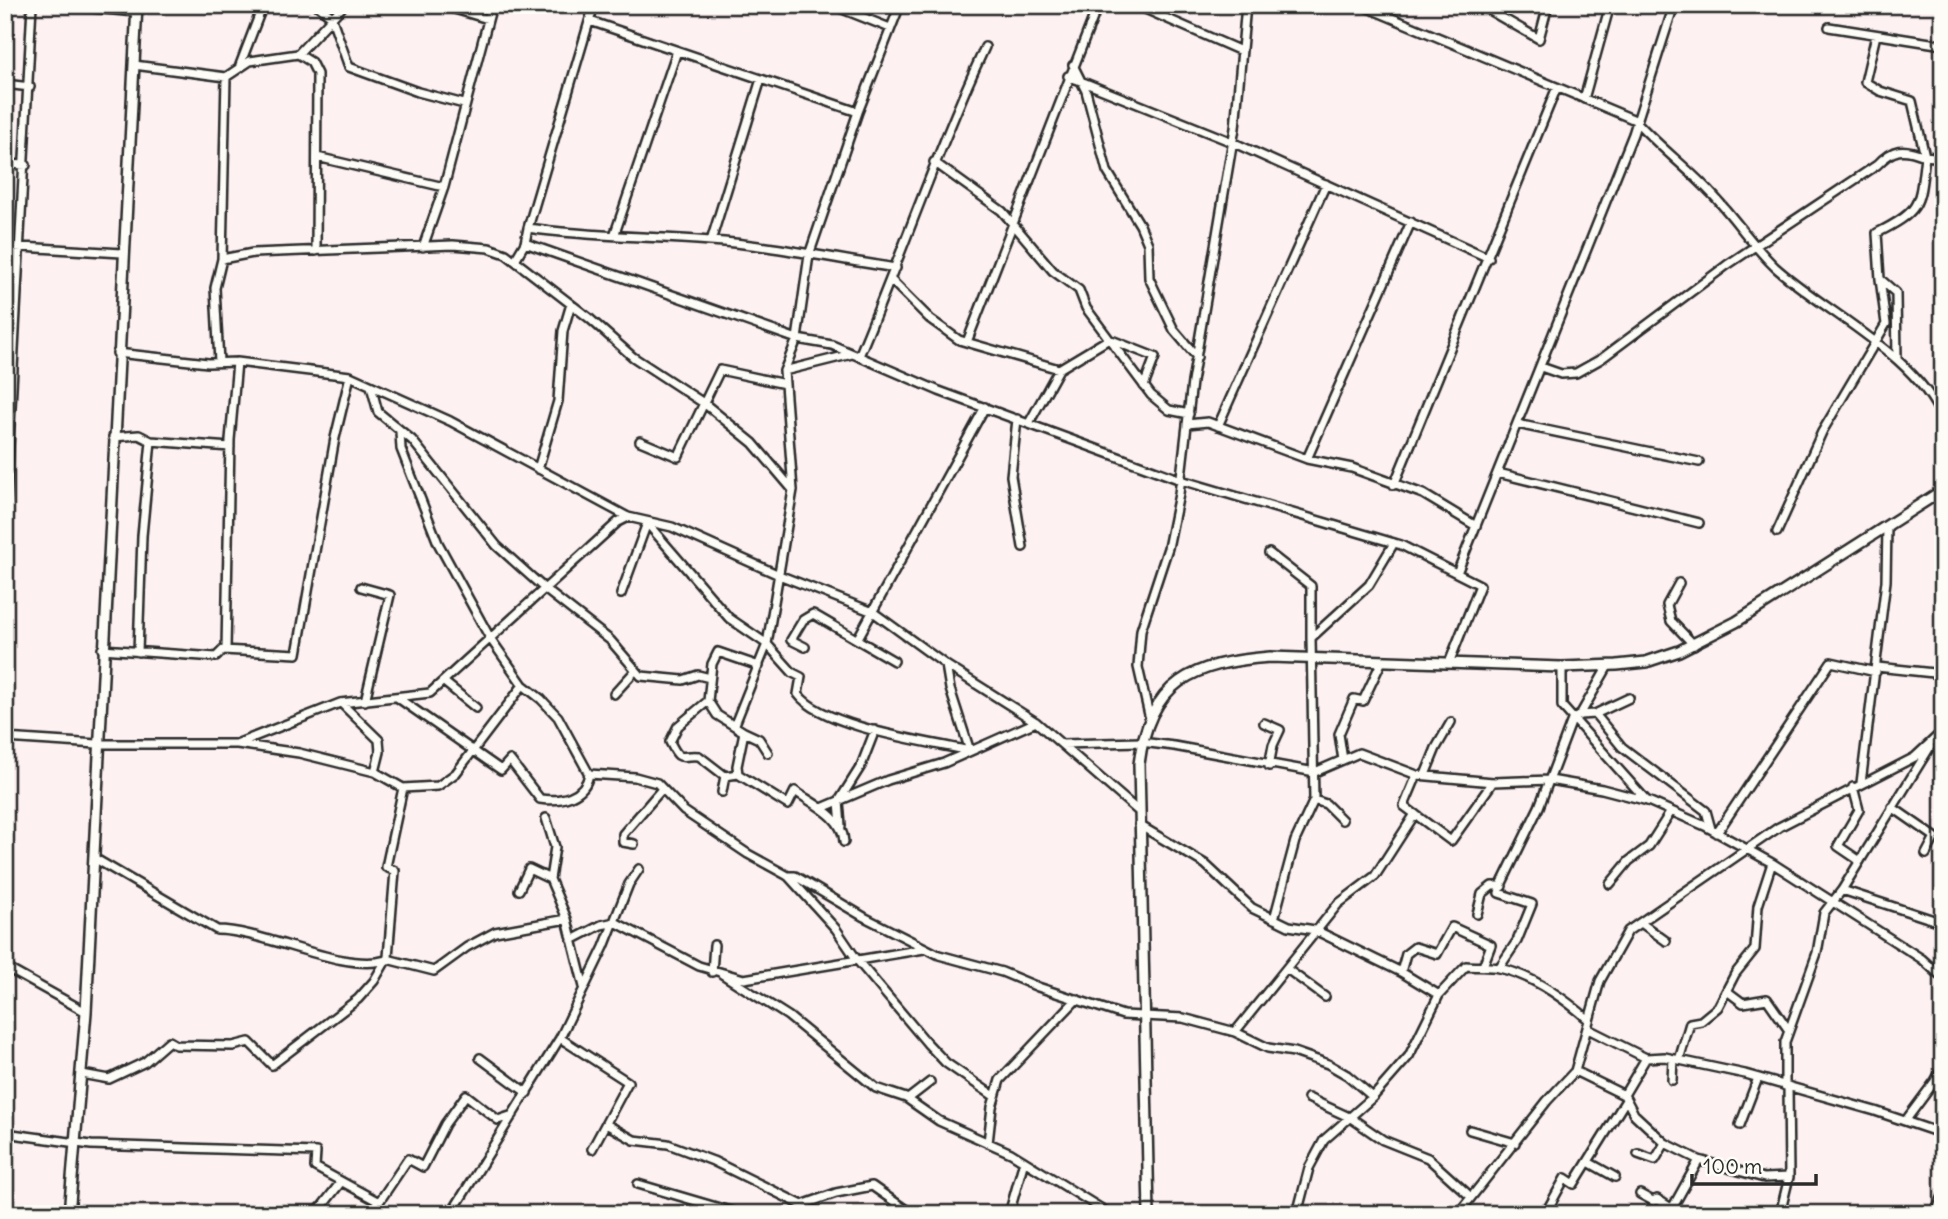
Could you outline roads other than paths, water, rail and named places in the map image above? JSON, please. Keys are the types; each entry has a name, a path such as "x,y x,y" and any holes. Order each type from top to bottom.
{"street":[{"path":"5,522 19,247 26,165 32,5"},
{"path":"59,5 136,8 97,744 86,1012 69,1214"},
{"path":"134,65 226,77 234,74 263,5"},
{"path":"317,5 331,16 349,67 418,93 464,104"},
{"path":"240,65 298,54 344,5"},
{"path":"441,5 488,19"},
{"path":"423,247 444,187 492,5"},
{"path":"515,260 525,243 594,5"},
{"path":"832,5 890,28"},
{"path":"735,724 767,644 793,491 783,371 797,339 809,255 858,112 900,5"},
{"path":"967,342 1068,76 1098,5"},
{"path":"1136,5 1241,51"},
{"path":"1149,715 1138,667 1142,630 1168,548 1181,480 1197,357 1232,142 1246,5"},
{"path":"1361,5 1635,120 1665,153 1711,192 1774,266 1896,360 1936,404 1943,420"},
{"path":"1480,5 1539,39 1548,5"},
{"path":"1584,99 1610,5"},
{"path":"1457,573 1633,134 1635,120 1674,5"},
{"path":"590,21 858,112"},
{"path":"1829,27 1943,45"},
{"path":"1777,532 1822,432 1886,324 1877,233 1903,220 1919,203 1925,156 1912,101 1865,82 1876,35"},
{"path":"856,355 896,268 934,162 985,47"},
{"path":"615,233 677,51"},
{"path":"298,54 316,68 316,251"},
{"path":"1073,65 1081,81 1107,171 1140,225 1147,244 1149,278 1174,330 1197,357"},
{"path":"1068,76 1232,142 1489,258"},
{"path":"219,362 215,288 222,260 226,77"},
{"path":"711,241 761,79"},
{"path":"5,84 30,87"},
{"path":"1394,485 1557,88"},
{"path":"1541,367 1561,374 1576,373 1601,359 1669,306 1877,165 1891,151 1907,149 1925,156 1943,158"},
{"path":"317,157 444,187"},
{"path":"934,162 1013,222 1053,271 1079,290 1086,308 1144,386 1169,410 1189,414"},
{"path":"5,164 26,165"},
{"path":"1219,426 1326,184"},
{"path":"1307,459 1411,222"},
{"path":"528,228 572,234 615,233 711,241 896,268"},
{"path":"525,243 797,339 832,345 985,407 1181,480 1247,502 1394,542 1480,584 1449,663"},
{"path":"222,260 253,253 453,245 489,248 515,260 633,357 704,403 753,443 793,491"},
{"path":"5,246 122,253"},
{"path":"891,279 930,319 967,342 1059,369"},
{"path":"1880,279 1896,293 1896,360"},
{"path":"538,469 558,401 563,331 571,304"},
{"path":"1029,423 1059,369 1109,340 1155,356 1144,386"},
{"path":"117,352 237,362 350,376 450,421 628,517 672,527 779,575 871,611 946,665 1036,722 1137,810"},
{"path":"783,371 856,355"},
{"path":"226,650 230,447 237,362"},
{"path":"640,441 678,457 720,370 785,384"},
{"path":"102,649 216,657 226,650 297,654 335,438 350,376"},
{"path":"371,386 378,412 412,440 497,546 546,590 610,640 641,676 683,680 698,675 710,678"},
{"path":"858,638 985,407"},
{"path":"1017,419 1011,476 1023,547"},
{"path":"1188,424 1208,422 1307,459 1352,468 1423,494 1476,526"},
{"path":"1517,424 1699,462"},
{"path":"398,698 501,770 510,760 540,799 556,802 578,793 588,783 590,774 558,717 523,685 490,638 438,543 401,449 400,432"},
{"path":"113,438 138,435 151,441 230,447"},
{"path":"138,652 142,536 151,441"},
{"path":"1498,473 1699,523"},
{"path":"1149,1214 1137,810 1141,743 1149,715 1173,687 1199,669 1230,660 1310,658 1562,667 1646,662 1694,645 1736,622 1943,490"},
{"path":"236,744 340,703 430,693 618,522 628,517"},
{"path":"621,594 647,523"},
{"path":"647,523 729,618 767,644 801,677 798,694 805,704 839,719 875,730 970,751"},
{"path":"1860,861 1838,846 1859,810 1857,785 1876,669 1886,581 1887,526"},
{"path":"1311,638 1369,585 1394,542"},
{"path":"1269,553 1311,586 1310,658 1315,772 1314,800 1295,841 1275,919"},
{"path":"1679,583 1667,605 1671,621 1694,645"},
{"path":"361,587 390,595 365,701"},
{"path":"805,647 791,640 803,620 813,614 894,661"},
{"path":"759,666 718,652 710,678 708,701 717,715 759,739 768,753"},
{"path":"1343,760 1339,734 1354,699 1363,701 1382,661"},
{"path":"1714,831 1831,662 1876,669 1943,674"},
{"path":"946,665 950,689 970,751"},
{"path":"1499,968 1517,941 1532,904 1499,892 1576,717 1608,666"},
{"path":"1562,667 1562,706 1576,717 1648,801"},
{"path":"614,694 636,670"},
{"path":"443,682 476,708"},
{"path":"5,738 97,744 236,744 299,753 375,772 403,788 438,786 456,773 523,685"},
{"path":"1576,717 1595,714 1629,698"},
{"path":"708,701 678,726 670,742 678,757 699,756 725,776 738,774 788,805 795,791 822,808 841,827"},
{"path":"340,703 379,740 380,752 375,772"},
{"path":"1595,714 1622,747 1706,811 1714,831"},
{"path":"822,808 970,751 1036,722"},
{"path":"1425,775 1451,722"},
{"path":"1264,723 1280,730 1273,745 1269,766"},
{"path":"844,842 839,801 861,766 875,730"},
{"path":"1458,1214 1547,1101 1576,1072 1600,981 1628,932 1779,827 1915,757 1942,731"},
{"path":"1780,1214 1789,1177 1783,1063 1788,1029 1817,953 1824,913 1842,890 1942,731"},
{"path":"738,774 737,766 744,732"},
{"path":"1061,744 1141,743 1174,746 1269,766 1315,772 1359,753 1416,775 1493,782 1550,780 1648,801 1714,831 1772,863 1922,959 1943,978"},
{"path":"590,774 657,783 684,811 748,854 788,876 836,929 857,960 937,1053 994,1096"},
{"path":"1416,775 1404,803 1451,841 1493,782"},
{"path":"722,792 725,776"},
{"path":"82,1074 109,1079 145,1062 169,1041 176,1045 233,1046 248,1042 272,1065 358,999 387,960 395,871 386,867 403,788"},
{"path":"634,844 623,842 623,834 662,789"},
{"path":"1314,800 1326,804 1342,820"},
{"path":"1892,807 1935,837 1926,854"},
{"path":"1609,884 1629,861 1649,846 1670,813"},
{"path":"1235,1032 1338,904 1375,876 1415,814"},
{"path":"546,818 555,847 550,879 567,919 584,988"},
{"path":"1138,825 1184,849 1205,864 1218,880 1252,908 1289,926 1315,930 1401,972 1439,995"},
{"path":"94,858 217,930 233,930 327,956 367,962 387,960 434,971 467,947 495,932 567,919"},
{"path":"1672,1080 1676,1060 1690,1023 1701,1021 1718,1007 1735,974 1755,949 1758,906 1772,863"},
{"path":"519,890 529,869 550,879"},
{"path":"450,1214 560,1038 615,922 629,884 639,869"},
{"path":"788,876 795,876 864,917 925,948 1123,1015 1183,1018 1235,1032 1268,1048 1294,1052 1328,1064 1347,1075 1373,1097"},
{"path":"1478,914 1482,894 1492,886 1502,886"},
{"path":"1842,890 1943,923"},
{"path":"572,940 601,925 615,922 660,948 712,972 744,979 925,948"},
{"path":"1641,923 1666,941"},
{"path":"1401,972 1406,954 1415,947 1437,954 1452,927 1491,945 1483,966"},
{"path":"712,972 714,945"},
{"path":"1297,1214 1309,1168 1324,1140 1373,1097 1409,1056 1439,995 1466,966 1499,968 1554,995 1589,1024 1646,1058 1676,1060 1758,1078 1906,1120 1943,1134"},
{"path":"5,967 86,1012"},
{"path":"1287,969 1325,997"},
{"path":"722,974 783,1012 876,1087 908,1099 939,1121 1024,1161 1110,1214"},
{"path":"1727,991 1742,1003 1767,999 1788,1029"},
{"path":"988,1143 994,1096 1000,1080 1077,999"},
{"path":"560,1038 628,1082 593,1149"},
{"path":"480,1058 527,1093"},
{"path":"1545,1214 1565,1178 1574,1184 1590,1163 1646,1058"},
{"path":"1906,1120 1943,1067"},
{"path":"1576,1072 1625,1098 1634,1114 1665,1143 1699,1160 1764,1178 1789,1177"},
{"path":"1740,1125 1758,1078"},
{"path":"1935,1081 1943,1085"},
{"path":"908,1099 930,1082"},
{"path":"5,1133 75,1142 247,1152 316,1152 315,1167 379,1202 408,1159 423,1167 445,1125 466,1095 498,1120 513,1115"},
{"path":"1308,1098 1351,1118 1383,1140 1428,1158 1471,1197"},
{"path":"606,1124 634,1140 668,1144 712,1161 802,1205 836,1193 872,1186 912,1214"},
{"path":"1470,1130 1515,1143"},
{"path":"1638,1154 1655,1160 1665,1143"},
{"path":"1640,1194 1653,1201 1657,1199 1670,1211 1699,1160"},
{"path":"1009,1214 1024,1161"},
{"path":"1590,1163 1615,1177"},
{"path":"316,1214 341,1182"},
{"path":"638,1184 740,1214"},
{"path":"1935,1214 1943,1196"}]}
